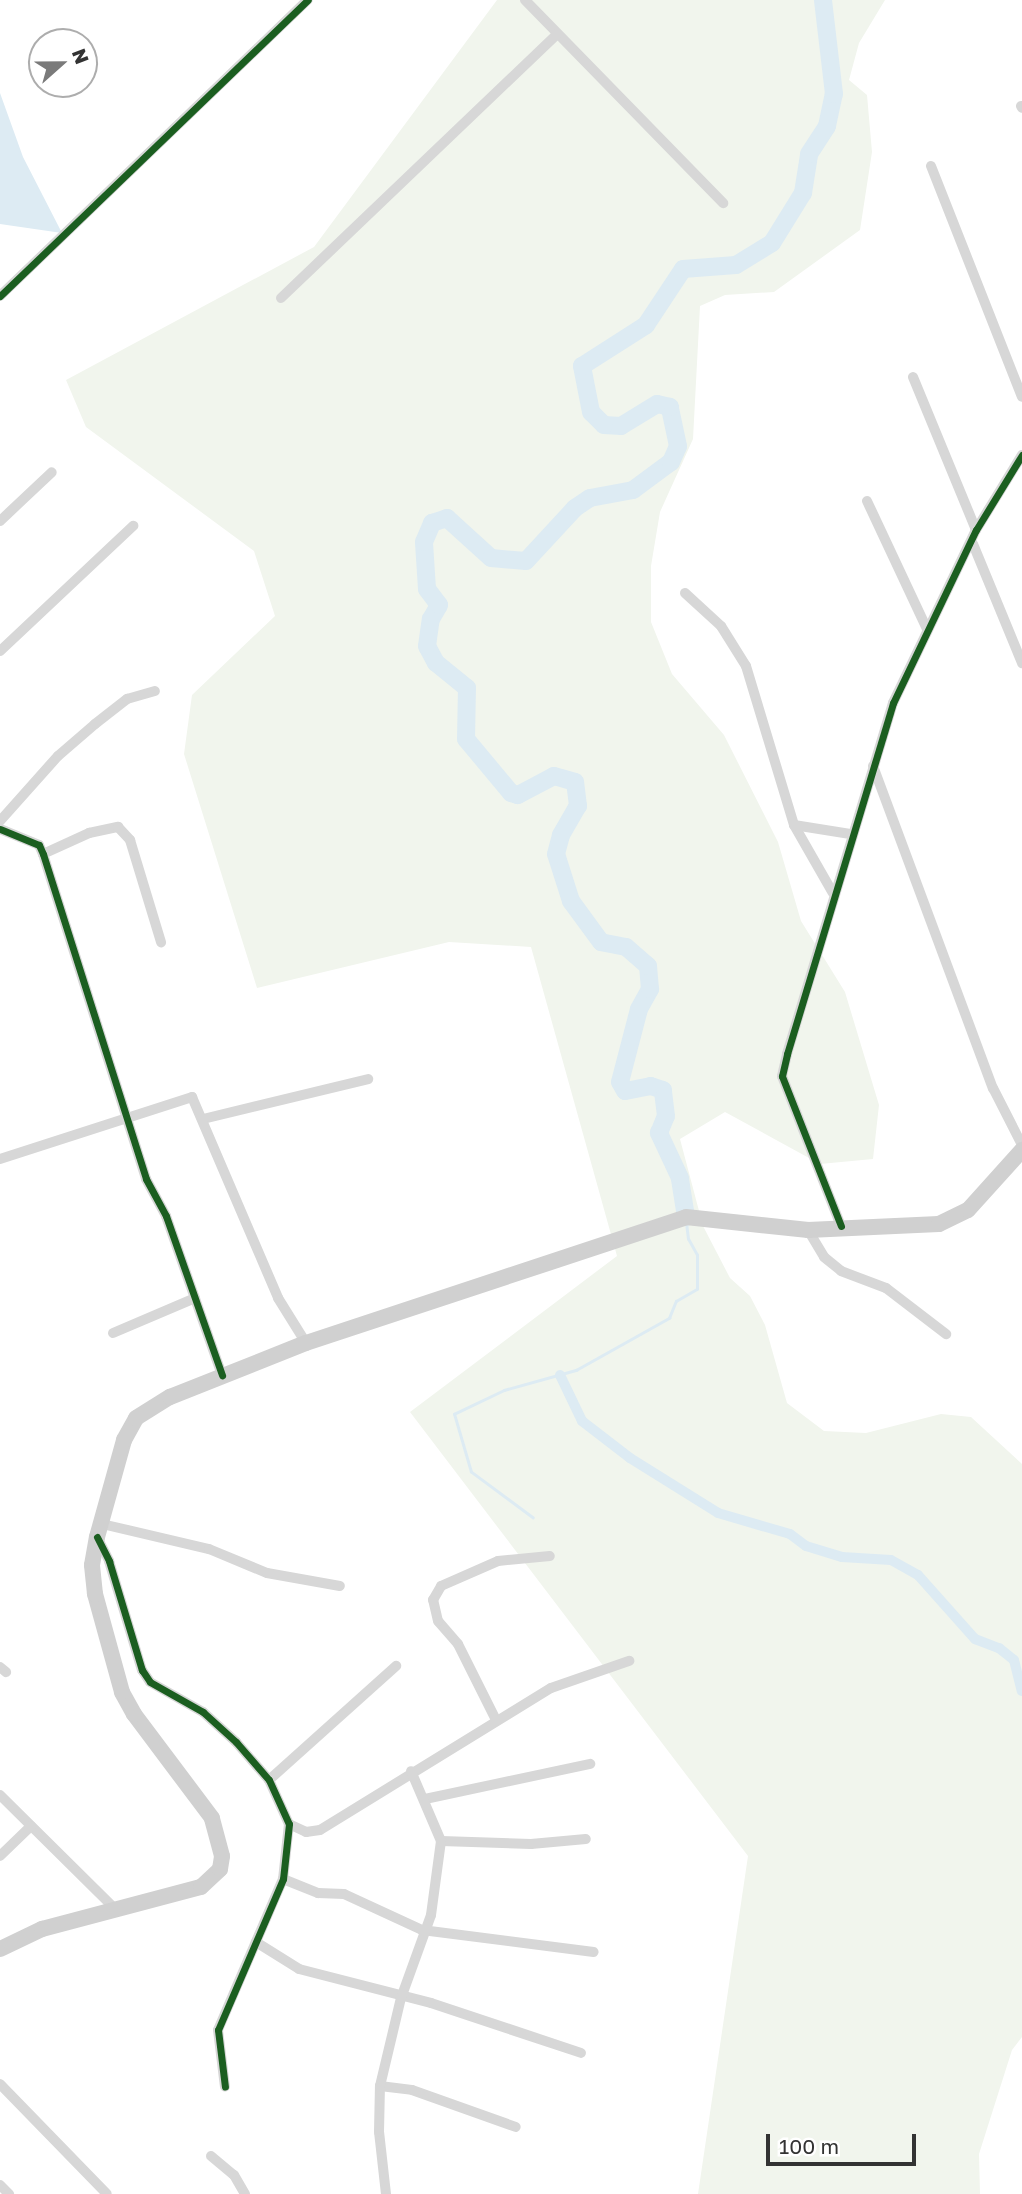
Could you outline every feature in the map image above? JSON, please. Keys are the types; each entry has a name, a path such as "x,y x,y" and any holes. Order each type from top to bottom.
{"main road":[{"path":"0,1949 41,1929 201,1887 220,1869 222,1856 212,1818 134,1714 122,1692 95,1594 92,1565 99,1531 124,1440 136,1418 154,1405 222,1375 306,1343 686,1217 808,1230 841,1226 888,1229 939,1224 968,1210 984,1196 1022,1147"}],"street":[{"path":"0,296 308,0"},
{"path":"525,0 723,203"},
{"path":"281,298 557,34"},
{"path":"931,166 1022,397"},
{"path":"913,377 975,530"},
{"path":"841,1226 782,1076 850,834 893,703 927,629 973,544 975,530 1022,455"},
{"path":"0,521 52,472"},
{"path":"867,501 927,629"},
{"path":"0,652 133,526"},
{"path":"973,544 1022,663"},
{"path":"685,593 721,626 746,666 794,825 833,893"},
{"path":"0,821 58,756 95,724 127,699 155,691"},
{"path":"873,766 993,1088 1022,1147"},
{"path":"794,825 850,834"},
{"path":"43,854 89,834 118,827 130,840 161,942"},
{"path":"0,829 39,845 43,854 146,1179 166,1216 222,1375"},
{"path":"203,1119 368,1079"},
{"path":"0,1159 187,1096 196,1101 273,1286 306,1343"},
{"path":"808,1230 824,1257 841,1271 886,1288 946,1334"},
{"path":"113,1333 195,1298"},
{"path":"225,2087 218,2030 283,1879 289,1824 269,1780 203,1712 150,1682 133,1652 99,1531 209,1549 267,1573 340,1586"},
{"path":"496,1720 458,1644 438,1621 433,1600 440,1586 498,1561 550,1556"},
{"path":"289,1824 306,1832 320,1830 411,1771 551,1688 629,1661"},
{"path":"269,1780 397,1666"},
{"path":"425,1799 590,1765"},
{"path":"386,2194 379,2132 380,2086 401,1998 422,1930 431,1915 441,1841 411,1771"},
{"path":"0,1795 114,1908"},
{"path":"0,1856 31,1826"},
{"path":"441,1841 531,1844 586,1839"},
{"path":"283,1879 318,1893 344,1895 422,1930 594,1952"},
{"path":"256,1942 299,1969 401,1998 431,2003 581,2053"},
{"path":"0,2084 107,2194"},
{"path":"380,2086 412,2090 516,2127"},
{"path":"211,2156 234,2175 245,2194"},
{"path":"0,2185 9,2194"}],"shaded area":[{"path":"497,0 885,0 859,43 849,80 867,95 872,152 860,230 774,292 725,295 700,306 693,439 660,512 651,566 651,622 672,674 724,735 778,842 801,921 845,992 879,1105 873,1159 820,1164 725,1112 680,1139 703,1226 730,1278 750,1296 765,1325 787,1403 824,1431 866,1433 941,1414 971,1417 1022,1464 1022,2037 1012,2050 979,2154 980,2194 698,2194 748,1856 410,1412 617,1256 531,947 449,942 257,988 184,754 192,695 275,616 254,551 86,427 66,380 314,247"},
{"path":"0,93 23,157 62,233 0,224"}],"waterway":[{"path":"686,1217 680,1178 659,1133 666,1116 663,1090 651,1086 625,1091 620,1082 639,1009 650,989 648,966 626,947 601,942 571,901 556,854 561,835 578,806 575,782 554,776 518,795 511,793 466,739 467,688 436,663 427,646 431,619 439,605 427,589 424,542 432,523 447,518 491,558 526,561 575,508 590,498 633,490 671,462 678,446 670,407 657,404 621,426 604,425 591,412 582,366 646,325 683,269 736,265 772,243 803,193 809,154 827,126 834,94 823,0"},
{"path":"533,1518 471,1472 454,1414 504,1390 576,1370 669,1318 676,1301 697,1289 697,1255 688,1239 686,1223"},
{"path":"560,1375 582,1421 630,1458 718,1513 790,1534 806,1546 842,1557 891,1560 918,1575 975,1639 999,1648 1014,1660 1022,1691"}],"cycle path":[{"path":"0,296 308,0"},
{"path":"841,1226 782,1076 787,1054 893,703 976,530 1022,455"},
{"path":"0,829 39,845 43,854 146,1179 166,1216 222,1375"},
{"path":"97,1537 109,1561 142,1670 150,1682 203,1712 236,1742 269,1780 289,1824 283,1879 218,2030 225,2087"}]}
